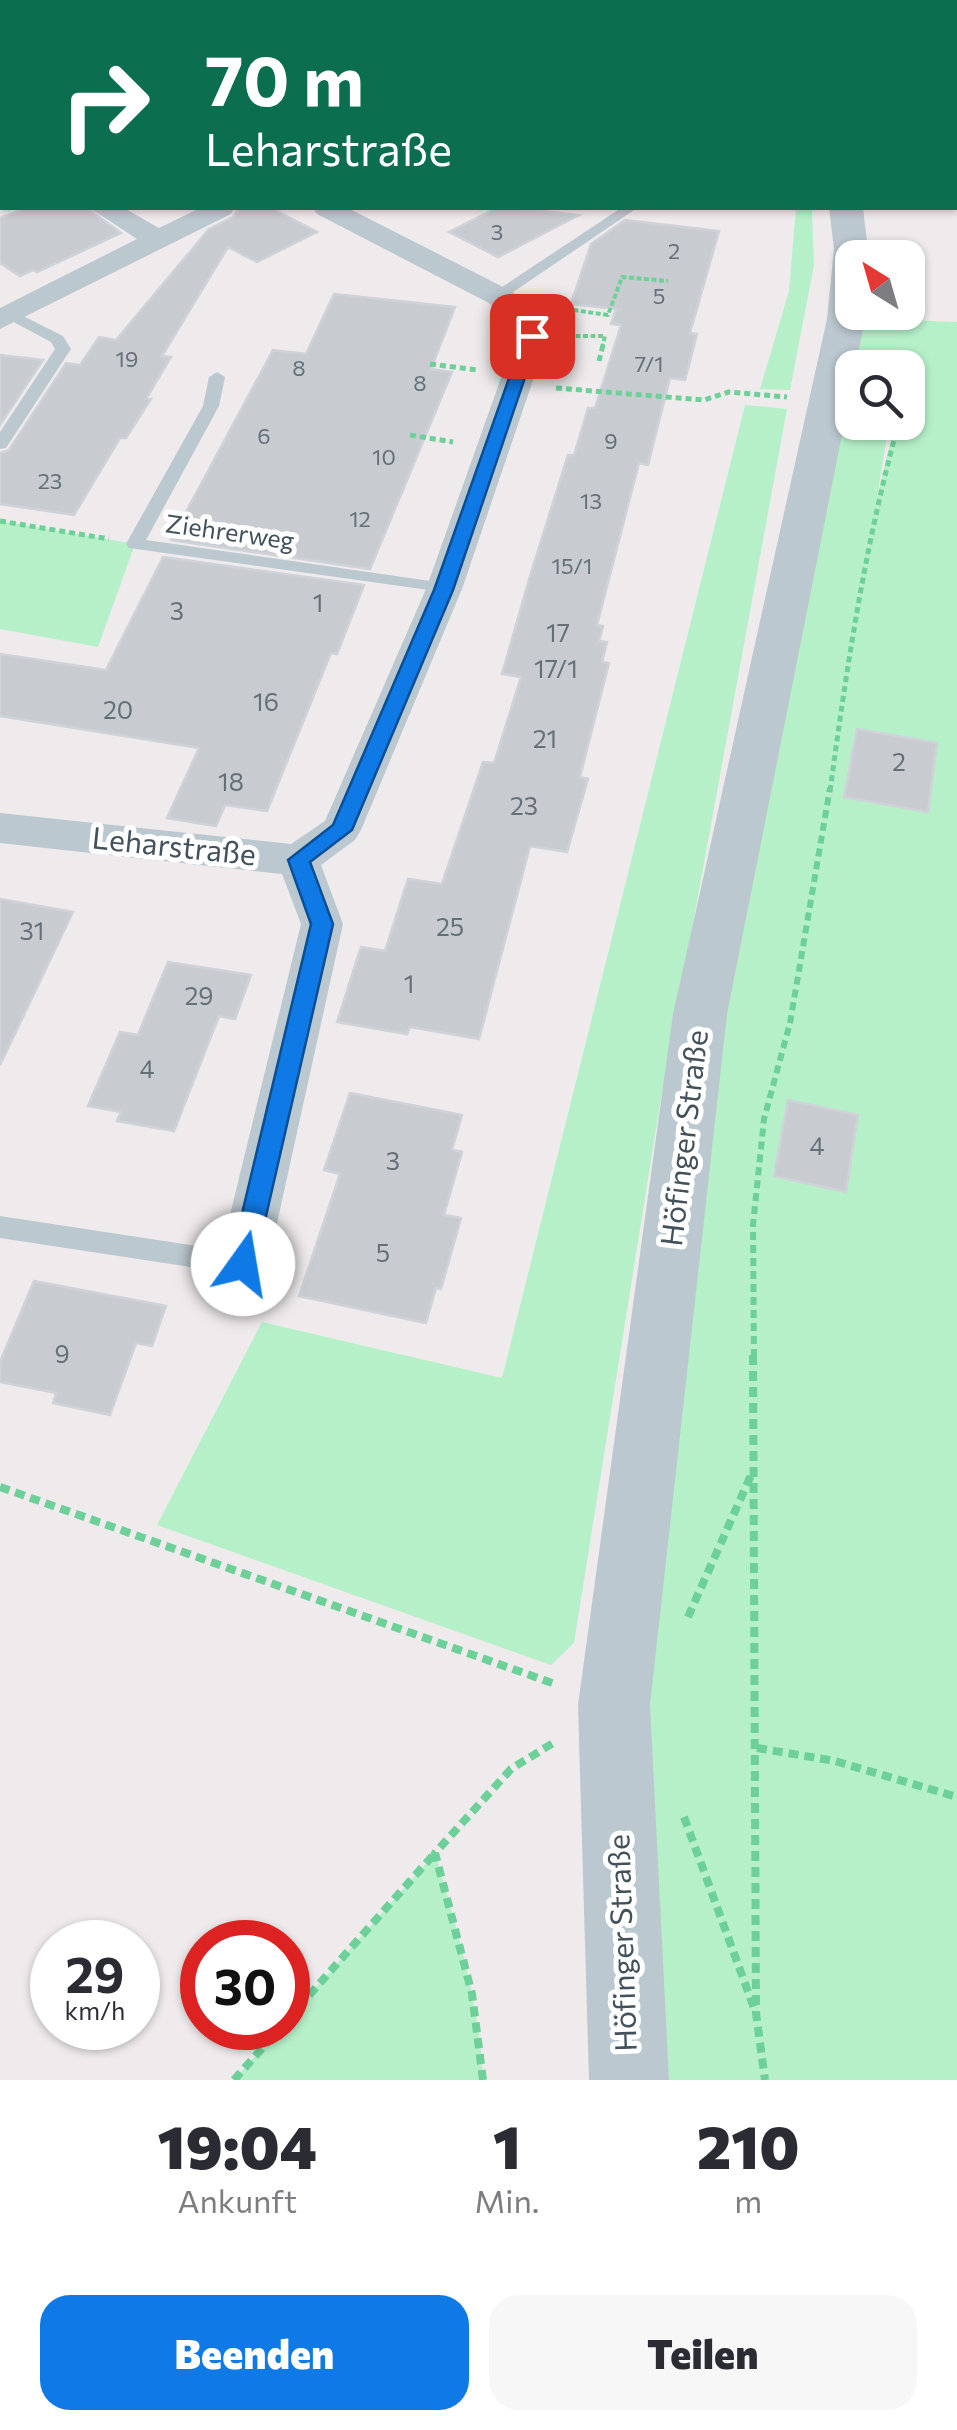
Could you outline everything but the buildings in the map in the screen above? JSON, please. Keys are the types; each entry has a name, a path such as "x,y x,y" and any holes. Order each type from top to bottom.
{"street":[{"path":"107,210 158,239"},
{"path":"6,317 217,210"},
{"path":"331,210 518,316"},
{"name":"Höfinger Straße","path":"628,2080 614,1706 700,1014 846,319 852,250 846,210"},
{"name":"Leharstraße","path":"0,828 298,860 342,830 444,590 516,385 518,316"},
{"path":"243,1264 322,924 298,860"}],"lane":[{"path":"518,316 628,210"},
{"path":"0,444 62,350 58,339 6,317"},
{"name":"Ziehrerweg","path":"218,377 211,406 134,544 444,590"},
{"path":"0,1227 243,1264"}],"path":[{"path":"518,316 566,309 608,316 622,277 668,280"},
{"path":"518,316 605,336 599,361"},
{"path":"516,385 704,400 730,392 828,401"},
{"path":"765,2080 756,2014 753,1225 764,1119 790,1022 873,516 894,440"},
{"path":"0,521 134,544"},
{"path":"682,1630 754,1468"},
{"path":"0,1487 614,1706"},
{"path":"310,1994 512,1769 614,1706"},
{"path":"757,1748 834,1762 957,1797"},
{"path":"680,1805 756,2014"},
{"path":"435,1853 454,1918 482,2056 483,2080"},
{"path":"234,2080 261,2050"}],"green space":[{"path":"796,210 812,210 814,265 790,390 760,389 789,291"},
{"path":"925,321 957,322 957,2080 629,2080 614,1705 700,1014 835,423 835,440 886,440 877,498 891,440 925,440 925,350 857,350 860,330 925,330"},
{"path":"745,405 787,409 660,1104 574,1643 551,1665 157,1525 262,1322 502,1378"},
{"path":"0,521 135,544 98,647 0,629"},
{"path":"435,1853 472,1994 483,2080 234,2080 261,2050 310,2050 310,1994"}],"route":[{"path":"243,1264 322,924 298,860 342,830 444,590 532,336"}]}
